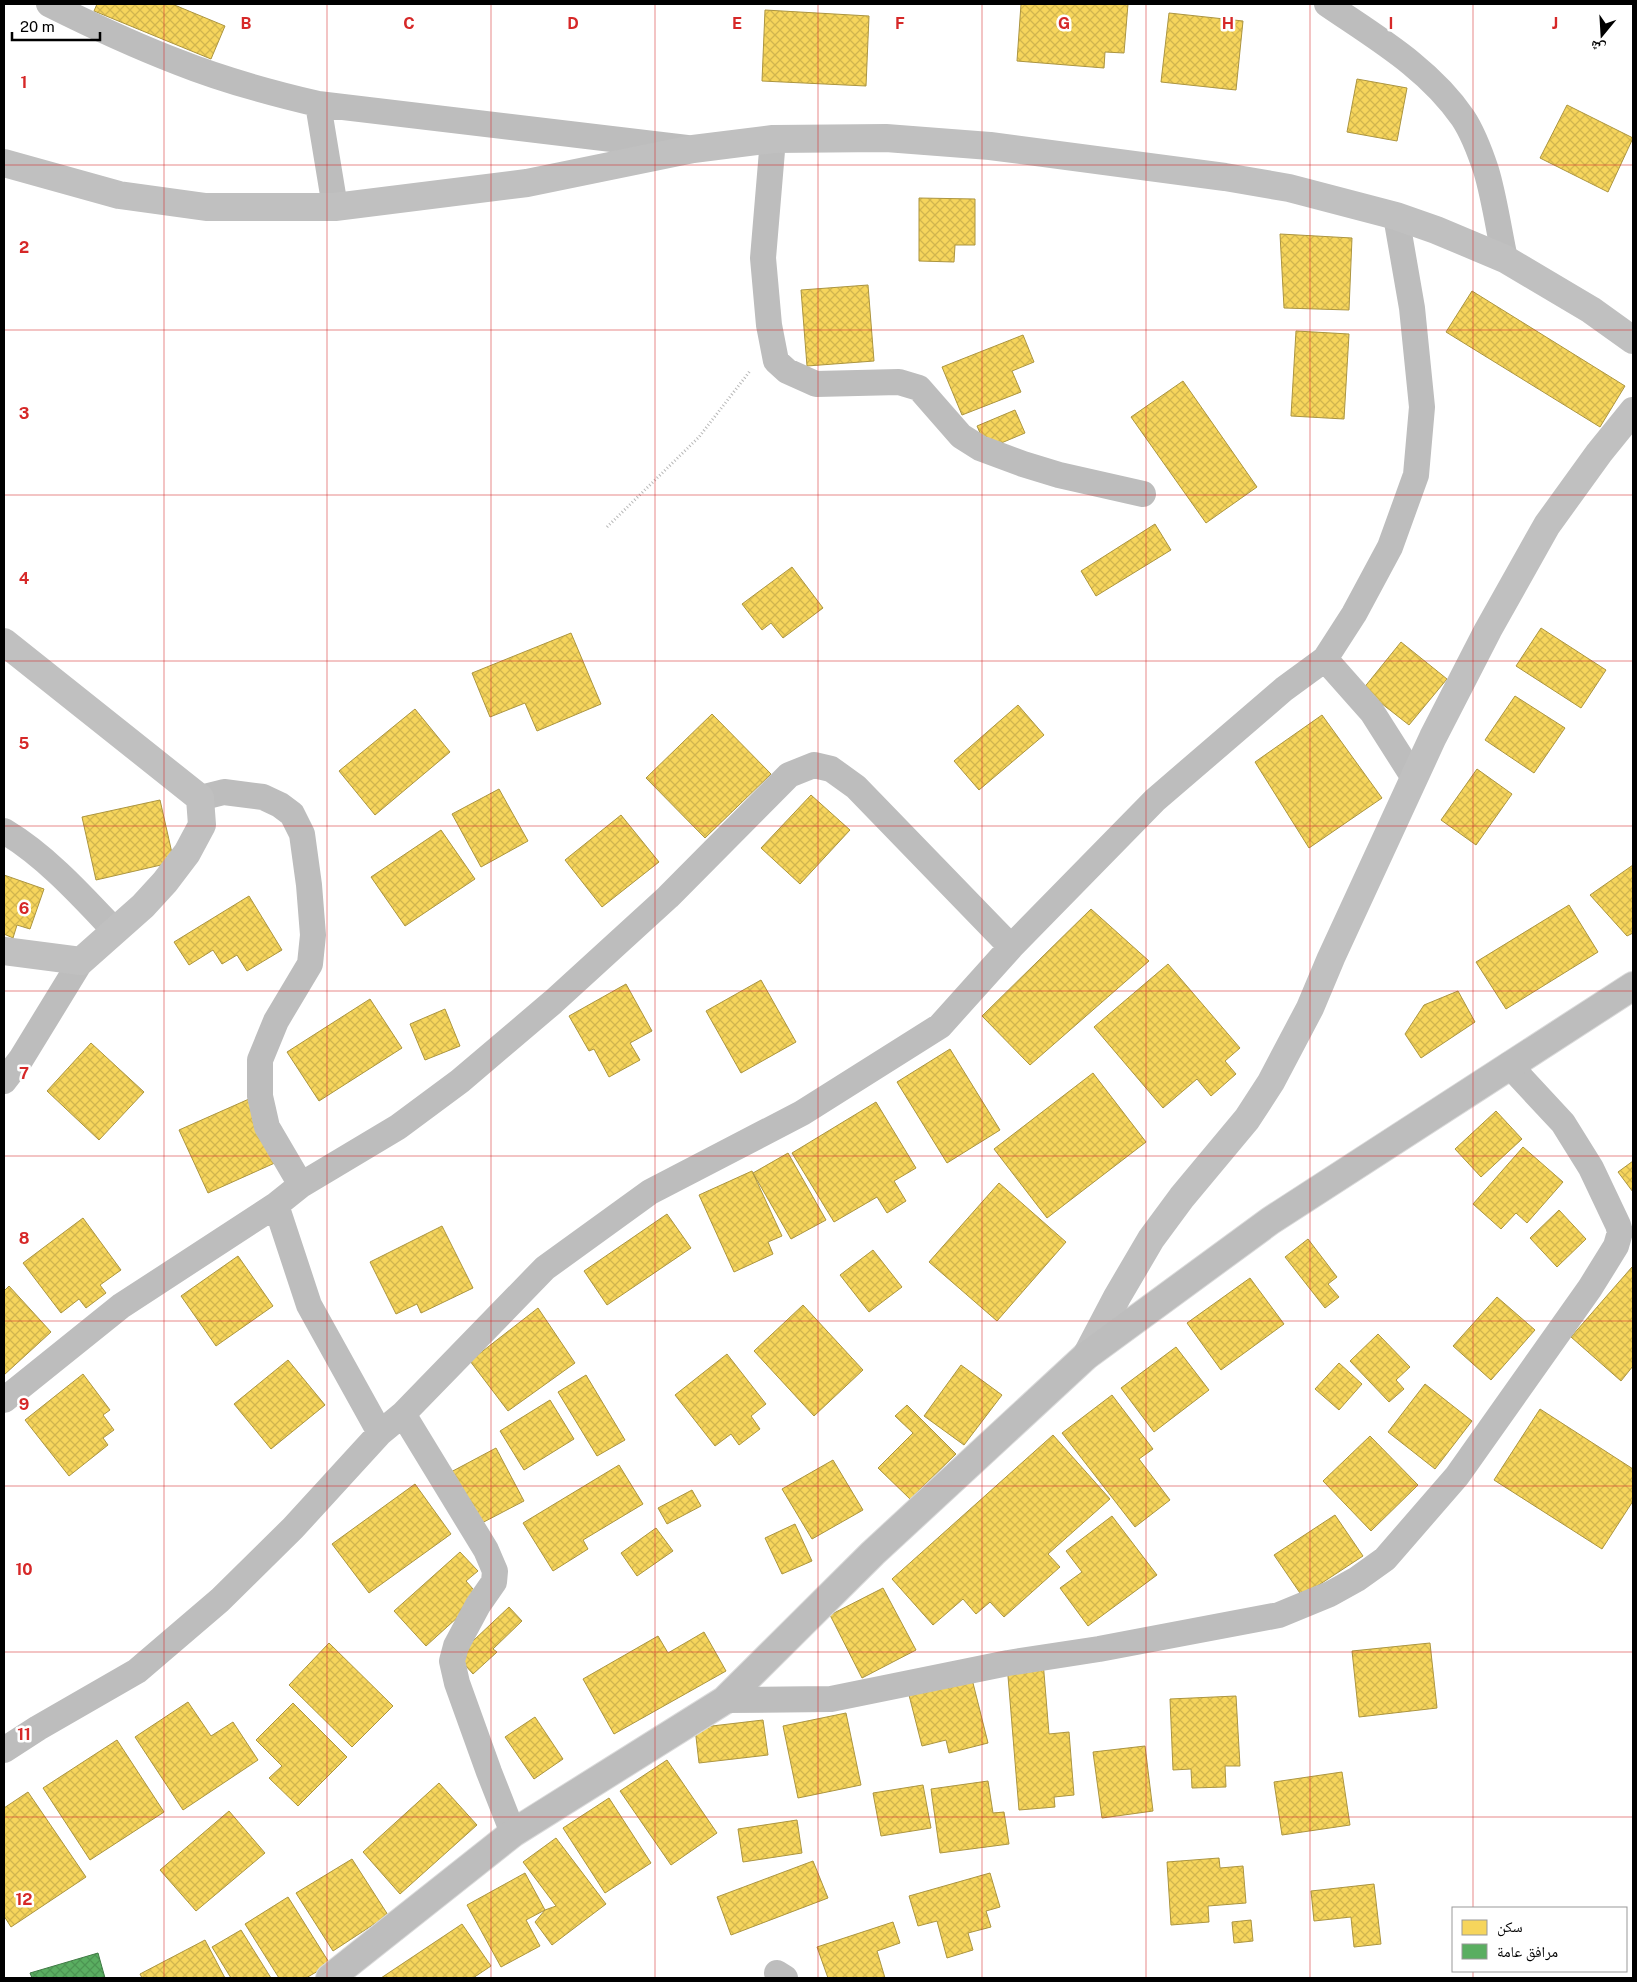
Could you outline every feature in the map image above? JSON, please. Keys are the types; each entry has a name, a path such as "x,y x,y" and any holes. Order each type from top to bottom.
{"main road":[{"path":"330,1978 513,1833 725,1700 873,1553 1086,1356 1270,1221 1633,986"}],"street":[{"path":"49,4 93,26 180,63 261,90 318,104 693,149"},
{"path":"1327,4 1397,51 1439,90 1463,118 1478,146 1487,171 1505,259"},
{"path":"318,104 335,207"},
{"path":"4,163 119,195 206,207 335,207 527,183 693,149 773,139 886,138 990,146 1226,177 1289,188 1396,216 1436,230 1505,259 1591,310 1633,340"},
{"path":"773,139 763,258 772,347 776,361 787,371 816,384 899,382 919,388 961,436 980,448 1058,475 1143,494"},
{"path":"4,1750 38,1728 137,1671 220,1600 293,1528 380,1433 403,1414 545,1268 650,1192 802,1113 940,1026 1011,947 1155,800 1284,689 1325,659 1354,614 1390,547 1416,475 1422,408 1412,308 1396,216"},
{"path":"1086,1356 1117,1297 1151,1239 1182,1197 1247,1119 1291,1046 1414,778 1488,630 1547,525 1599,453 1633,411"},
{"path":"4,642 200,798 202,825 187,853 165,882 116,931 81,961 21,1059 4,1081"},
{"path":"1325,659 1372,712 1414,778"},
{"path":"4,1400 121,1306 276,1205 301,1185 398,1128 460,1081 553,1002 668,898 789,775 814,765 831,768 856,787 1011,947"},
{"path":"200,798 224,792 263,796 292,814 302,834 313,935 310,964 276,1021 260,1060 260,1096 267,1127 301,1185"},
{"path":"4,832 15,838 71,885 116,931"},
{"path":"4,951 81,961"},
{"path":"725,1700 832,1699 1008,1663 1099,1649 1279,1615 1330,1594 1357,1579 1386,1558 1457,1476 1590,1288 1616,1246 1620,1232 1591,1168 1563,1123 1509,1065"},
{"path":"276,1205 309,1305 380,1433"},
{"path":"403,1414 486,1550 494,1571 494,1582 478,1605 456,1646 452,1661 457,1683 513,1833"}],"path":[{"path":"607,527 699,437 743,379 772,347"}],"building: سكن":[{"path":"97,4 172,4 225,26 211,59 94,11"},
{"path":"1021,4 1128,4 1124,53 1105,52 1104,68 1017,61"},
{"path":"765,10 869,16 866,86 762,81"},
{"path":"1169,13 1243,21 1236,90 1161,82"},
{"path":"1357,79 1407,88 1397,141 1347,132"},
{"path":"1567,105 1633,138 1608,192 1540,158"},
{"path":"919,198 975,199 975,245 955,245 954,262 919,261"},
{"path":"1280,234 1352,238 1349,310 1284,308"},
{"path":"868,285 874,361 807,366 801,290"},
{"path":"1472,291 1625,386 1600,427 1446,332"},
{"path":"1296,331 1349,334 1344,419 1291,416"},
{"path":"1023,335 1034,362 1012,371 1021,392 962,415 942,367"},
{"path":"1183,381 1257,487 1206,523 1131,417"},
{"path":"1015,410 1025,433 987,449 977,426"},
{"path":"1155,524 1171,550 1096,596 1081,571"},
{"path":"792,567 823,608 783,638 771,623 762,630 742,604"},
{"path":"1541,628 1606,670 1581,708 1516,666"},
{"path":"571,633 601,704 537,731 525,703 490,717 472,673"},
{"path":"1401,642 1447,679 1409,725 1363,689"},
{"path":"1515,696 1565,728 1534,773 1485,740"},
{"path":"1018,705 1044,735 979,790 954,761"},
{"path":"415,709 450,752 375,815 339,771"},
{"path":"712,714 771,774 705,838 646,778"},
{"path":"1322,715 1382,798 1309,848 1255,762"},
{"path":"1477,769 1512,794 1476,845 1441,820"},
{"path":"499,789 528,841 481,867 452,814"},
{"path":"811,795 850,830 800,884 761,848"},
{"path":"160,800 174,862 96,880 82,817"},
{"path":"621,815 659,862 602,907 565,860"},
{"path":"441,830 475,879 405,926 371,877"},
{"path":"1633,865 1633,933 1627,936 1590,895"},
{"path":"4,875 44,889 30,929 17,925 13,938 4,934"},
{"path":"249,896 282,950 247,971 237,955 222,964 213,950 189,965 174,942"},
{"path":"1569,905 1598,952 1506,1009 1476,962"},
{"path":"1091,909 1149,961 1030,1065 982,1016"},
{"path":"1168,964 1240,1048 1225,1061 1236,1074 1211,1096 1197,1079 1163,1108 1094,1027"},
{"path":"761,980 796,1042 741,1073 706,1011"},
{"path":"626,984 652,1031 630,1043 640,1060 609,1077 594,1049 589,1051 569,1016"},
{"path":"1458,991 1475,1022 1421,1058 1405,1034 1424,1005"},
{"path":"370,999 402,1048 319,1101 287,1052"},
{"path":"445,1009 460,1046 425,1060 410,1024"},
{"path":"91,1043 144,1092 99,1140 47,1091"},
{"path":"950,1049 1000,1130 947,1163 897,1082"},
{"path":"1093,1073 1146,1142 1047,1218 994,1149"},
{"path":"249,1099 277,1162 208,1193 179,1130"},
{"path":"876,1102 916,1168 894,1181 906,1201 887,1213 877,1197 834,1222 792,1153"},
{"path":"1496,1111 1522,1139 1481,1177 1455,1149"},
{"path":"1523,1147 1563,1182 1527,1223 1516,1213 1501,1229 1473,1204"},
{"path":"788,1153 826,1220 791,1239 753,1173"},
{"path":"1633,1161 1633,1192 1618,1172"},
{"path":"752,1171 782,1236 768,1242 773,1254 734,1272 699,1195"},
{"path":"999,1183 1066,1242 997,1321 929,1262"},
{"path":"1559,1210 1586,1239 1557,1267 1530,1238"},
{"path":"667,1214 691,1248 607,1305 584,1271"},
{"path":"83,1218 121,1270 100,1285 106,1293 86,1308 79,1299 61,1313 23,1263"},
{"path":"442,1226 473,1288 421,1313 417,1304 396,1314 370,1262"},
{"path":"1308,1239 1337,1277 1328,1284 1339,1297 1325,1308 1285,1257"},
{"path":"873,1250 902,1287 869,1312 840,1275"},
{"path":"238,1256 273,1306 216,1346 181,1296"},
{"path":"1632,1267 1633,1366 1621,1381 1571,1337"},
{"path":"1250,1278 1284,1324 1221,1370 1187,1323"},
{"path":"9,1286 51,1332 4,1375 4,1291"},
{"path":"1497,1297 1535,1330 1491,1380 1453,1346"},
{"path":"803,1305 863,1370 814,1416 754,1351"},
{"path":"538,1308 575,1363 508,1411 470,1361"},
{"path":"1378,1334 1410,1367 1396,1380 1404,1389 1389,1402 1350,1361"},
{"path":"1176,1347 1209,1390 1154,1432 1121,1388"},
{"path":"727,1354 766,1404 751,1416 760,1429 739,1445 731,1434 715,1446 675,1395"},
{"path":"288,1360 325,1405 271,1449 234,1404"},
{"path":"1339,1363 1362,1384 1339,1410 1315,1389"},
{"path":"961,1365 1002,1395 964,1445 924,1416"},
{"path":"83,1374 110,1410 103,1415 114,1430 103,1438 108,1445 69,1476 25,1420"},
{"path":"586,1375 625,1440 597,1456 558,1392"},
{"path":"1425,1384 1472,1421 1435,1469 1388,1432"},
{"path":"1112,1395 1153,1449 1139,1459 1170,1500 1135,1527 1062,1433"},
{"path":"550,1400 574,1439 524,1470 500,1431"},
{"path":"907,1405 956,1454 910,1499 878,1468 913,1433 895,1416"},
{"path":"1540,1409 1633,1469 1633,1501 1602,1549 1494,1480"},
{"path":"1053,1435 1110,1499 1048,1554 1060,1567 1004,1617 990,1602 976,1614 963,1599 933,1625 892,1579"},
{"path":"1370,1436 1418,1485 1371,1531 1323,1481"},
{"path":"496,1448 524,1501 478,1525 449,1473"},
{"path":"833,1460 863,1510 812,1539 782,1489"},
{"path":"619,1465 643,1504 583,1540 588,1549 553,1571 523,1523"},
{"path":"415,1484 451,1534 369,1593 332,1544"},
{"path":"692,1490 701,1506 667,1524 658,1508"},
{"path":"1335,1515 1363,1556 1302,1596 1274,1555"},
{"path":"1112,1516 1157,1575 1088,1626 1060,1588 1082,1572 1066,1551"},
{"path":"795,1524 812,1561 782,1574 765,1538"},
{"path":"656,1528 673,1551 637,1576 621,1553"},
{"path":"460,1552 478,1571 466,1581 480,1597 426,1646 394,1611"},
{"path":"883,1588 916,1650 862,1678 830,1615"},
{"path":"509,1607 522,1621 493,1649 497,1652 473,1674 457,1656"},
{"path":"704,1632 726,1671 614,1734 583,1679 658,1636 668,1653"},
{"path":"329,1643 393,1706 352,1747 289,1685"},
{"path":"1430,1643 1437,1708 1359,1717 1352,1651"},
{"path":"1043,1661 1049,1734 1069,1732 1074,1795 1054,1797 1055,1807 1019,1810 1007,1664"},
{"path":"972,1679 988,1743 949,1753 946,1740 922,1746 909,1695"},
{"path":"1236,1696 1240,1766 1225,1766 1226,1787 1192,1788 1191,1769 1173,1770 1170,1699"},
{"path":"188,1702 211,1736 233,1722 258,1760 183,1810 135,1737"},
{"path":"293,1703 347,1757 298,1806 269,1778 282,1766 256,1740"},
{"path":"846,1713 861,1785 798,1798 783,1726"},
{"path":"535,1717 563,1759 534,1779 505,1737"},
{"path":"763,1720 768,1755 699,1763 695,1728"},
{"path":"117,1740 164,1812 90,1860 43,1788"},
{"path":"1145,1746 1153,1811 1102,1818 1093,1752"},
{"path":"667,1760 717,1833 671,1865 620,1791"},
{"path":"1342,1772 1350,1825 1282,1835 1274,1782"},
{"path":"988,1781 993,1813 1004,1812 1009,1844 940,1853 931,1789"},
{"path":"439,1783 477,1825 400,1894 363,1852"},
{"path":"923,1785 931,1828 881,1836 873,1793"},
{"path":"28,1792 86,1877 11,1927 4,1916 4,1808"},
{"path":"609,1798 651,1863 605,1893 563,1828"},
{"path":"229,1811 265,1853 196,1911 160,1870"},
{"path":"797,1820 802,1853 743,1862 738,1829"},
{"path":"556,1838 606,1904 552,1945 535,1922 545,1910 556,1906 523,1862"},
{"path":"1219,1858 1220,1868 1243,1866 1246,1903 1208,1906 1209,1922 1171,1925 1167,1862"},
{"path":"352,1859 388,1915 333,1951 296,1893"},
{"path":"813,1861 828,1898 731,1935 717,1897"},
{"path":"525,1873 545,1910 526,1920 540,1946 501,1967 467,1905"},
{"path":"990,1873 1000,1907 986,1911 991,1927 968,1933 973,1950 947,1958 937,1921 918,1926 909,1896"},
{"path":"1374,1884 1381,1944 1354,1947 1351,1917 1314,1921 1311,1891"},
{"path":"288,1897 330,1964 306,1978 279,1978 245,1924"},
{"path":"1251,1920 1253,1941 1234,1943 1232,1922"},
{"path":"893,1922 900,1943 877,1951 885,1978 828,1978 817,1947"},
{"path":"462,1924 491,1966 473,1978 381,1978"},
{"path":"241,1930 271,1978 231,1978 212,1947"},
{"path":"205,1940 225,1978 142,1978 140,1974"}],"building: مرافق عامة":[{"path":"98,1953 105,1978 32,1978 30,1973"}]}
